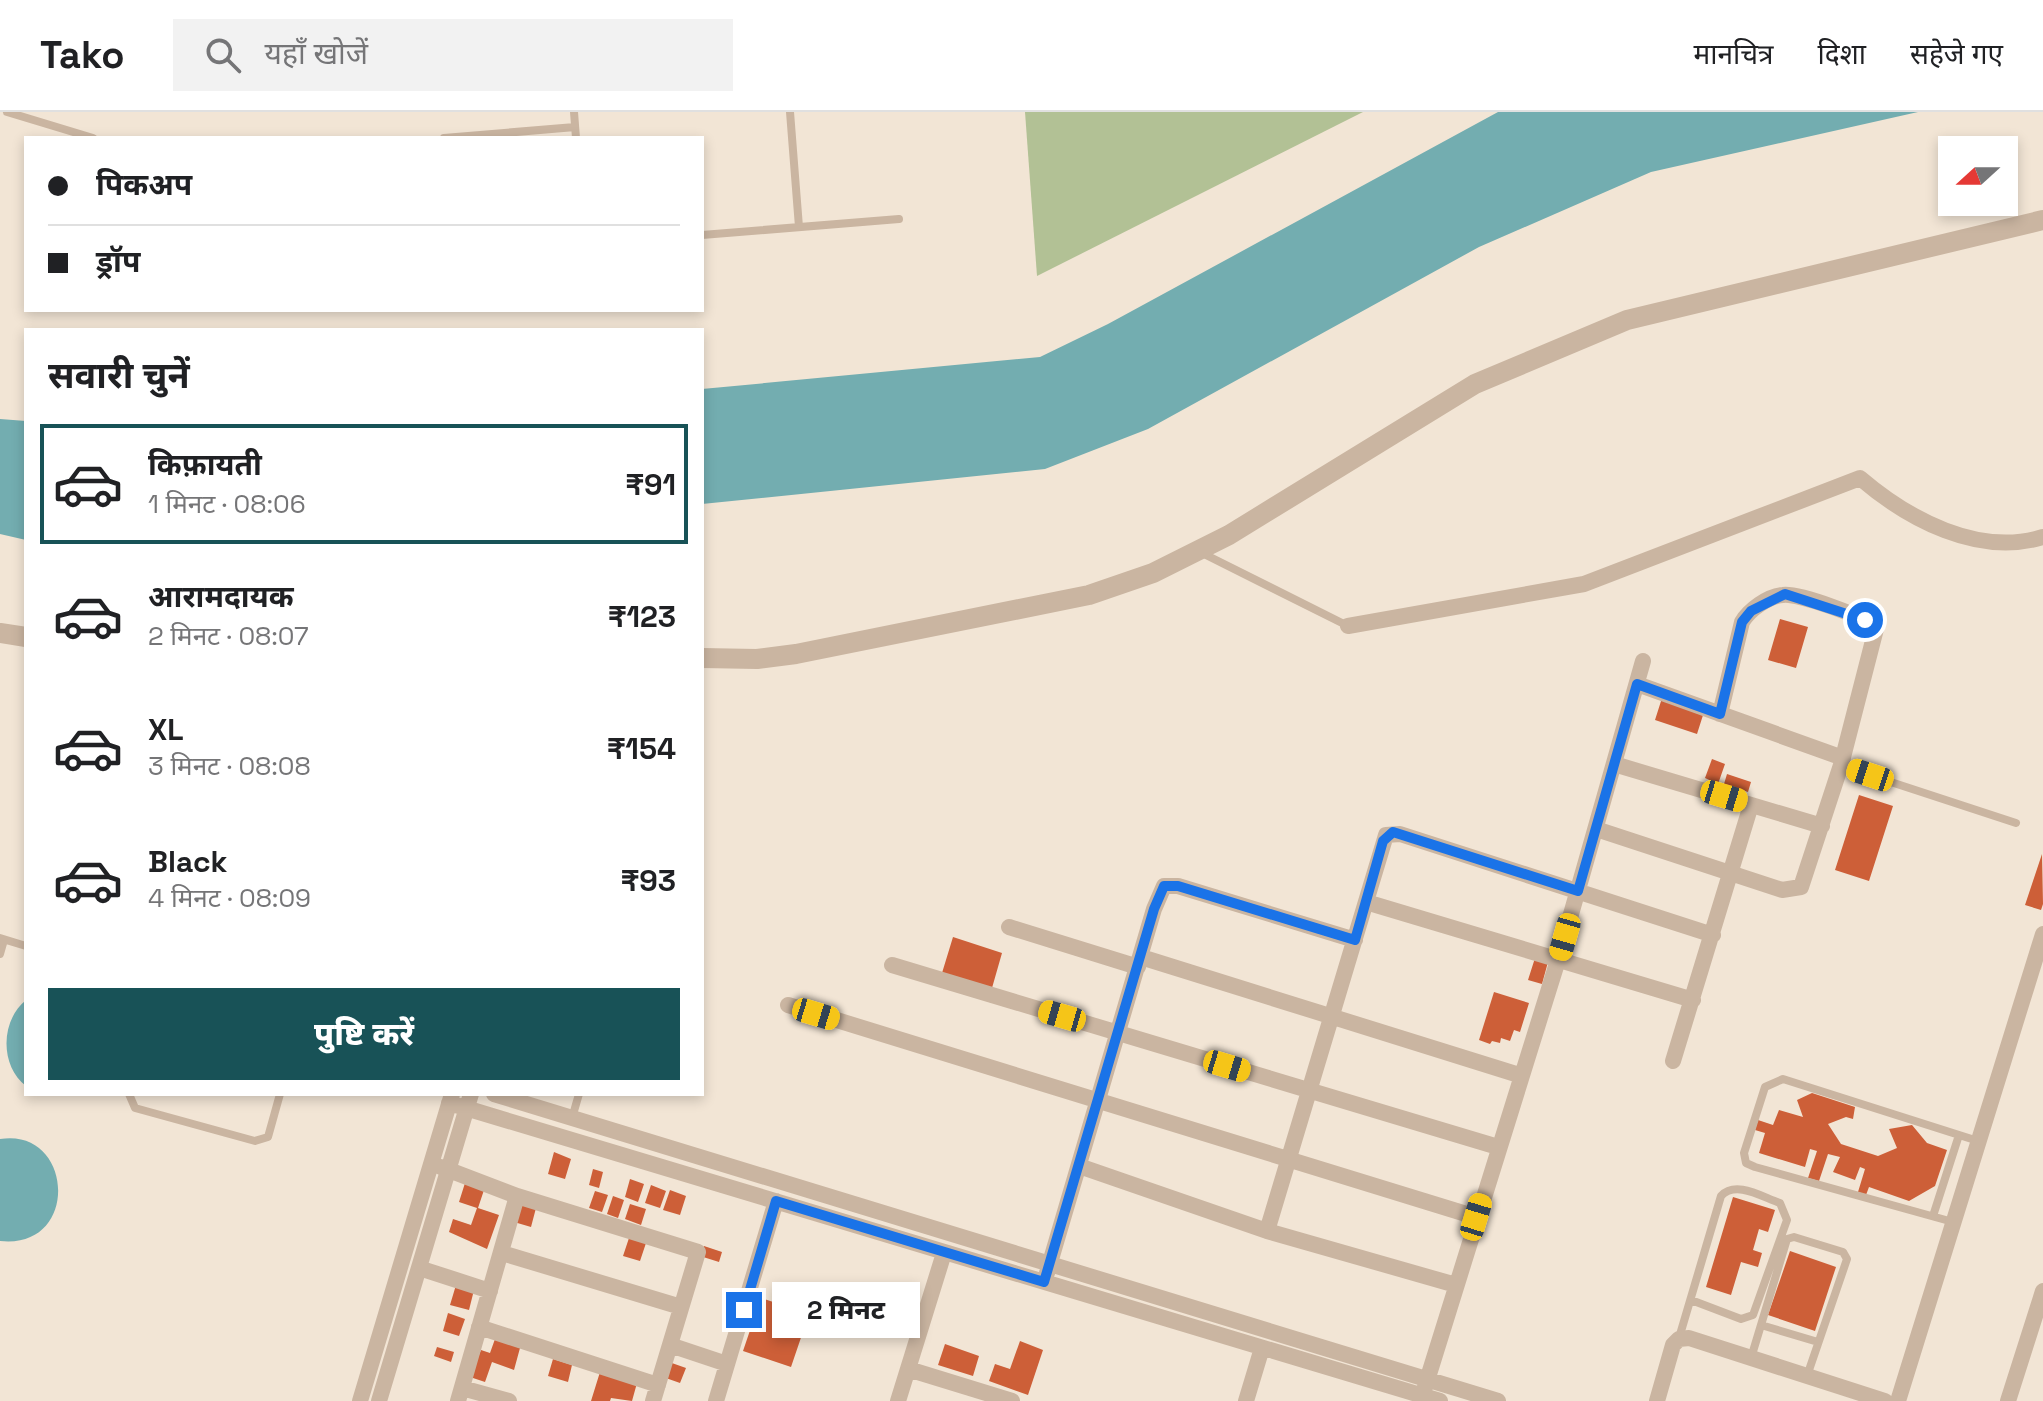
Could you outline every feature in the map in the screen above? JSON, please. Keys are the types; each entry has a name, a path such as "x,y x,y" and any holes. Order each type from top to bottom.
{"street":[{"path":"704,658 757,659 796,654 1089,595 1153,573 1198,550 1475,384 1627,320 2043,220"},
{"path":"1348,626 1584,584 1860,478 1892,505 1950,533 2019,545 2043,537"},
{"path":"1596,829 1782,890 1801,887 1842,762 1876,637 1873,624 1785,594 1751,611 1742,622 1720,714"},
{"path":"0,633 24,637"},
{"path":"1425,1387 1519,1075 1558,960 1643,661"},
{"path":"1637,684 1842,762"},
{"path":"1614,764 1822,826"},
{"path":"1673,1061 1751,805"},
{"path":"1267,1231 1383,841 1393,832 1713,935"},
{"path":"1044,1282 1159,893 1169,885 1355,940"},
{"path":"1366,902 1693,1000"},
{"path":"1009,927 1332,1016 1519,1075"},
{"path":"1898,1401 2043,934"},
{"path":"892,965 1498,1147"},
{"path":"788,1005 1476,1217"},
{"path":"500,1096 1049,1264 1425,1387 1440,1401"},
{"path":"360,1401 450,1098 469,1101 944,1253 1262,1348 1498,1401"},
{"path":"379,1401 469,1101"},
{"path":"432,1164 517,1196 698,1252 655,1393 479,1327"},
{"path":"1079,1166 1267,1231 1456,1285"},
{"path":"509,1401 460,1394 517,1196"},
{"path":"716,1401 776,1201"},
{"path":"502,1253 681,1307"},
{"path":"898,1401 944,1253"},
{"path":"419,1268 490,1291"},
{"path":"2008,1401 2043,1291"},
{"path":"1657,1401 1670,1352 1679,1339 1689,1338 1885,1401"},
{"path":"670,1345 727,1364"},
{"path":"1246,1401 1262,1348"},
{"path":"908,1369 987,1398 1012,1401"}],"lane":[{"path":"7,112 86,136"},
{"path":"574,112 576,136"},
{"path":"790,112 799,227"},
{"path":"468,136 575,127"},
{"path":"704,235 899,219"},
{"path":"1198,550 1348,626"},
{"path":"1842,762 2016,823"},
{"path":"0,954 2,939 24,945"},
{"path":"1954,1222 1746,1163 1744,1153 1765,1087 1783,1079 1978,1141"},
{"path":"130,1096 135,1108 255,1141 268,1137 279,1096"},
{"path":"572,1118 578,1096"},
{"path":"1933,1216 1959,1135"},
{"path":"1679,1339 1721,1196 1728,1189 1737,1188 1780,1203 1787,1220 1753,1315 1741,1319 1691,1300"},
{"path":"1751,1358 1787,1239 1794,1237 1831,1248 1846,1254 1847,1259 1807,1376"},
{"path":"1761,1325 1818,1342"}],"green space":[{"path":"1025,112 1363,112 1037,276"}],"water":[{"path":"1498,112 1918,112 1651,172 1479,247 1148,429 1045,469 704,504 704,389 1040,357 1108,324"},
{"path":"0,419 24,421 24,540 0,534"},
{"path":"24,1002 24,1084 11,1067 6,1043 11,1019"},
{"path":"0,1139 25,1140 43,1151 54,1168 58,1189 55,1210 45,1227 26,1239 0,1241"}],"building":[{"path":"1780,619 1808,627 1796,668 1768,660"},
{"path":"1662,698 1704,712 1697,734 1655,720"},
{"path":"1712,759 1725,764 1718,784 1705,778"},
{"path":"1727,774 1751,782 1748,792 1724,784"},
{"path":"1859,795 1893,806 1869,881 1835,870"},
{"path":"2042,854 2043,904 2041,910 2025,905"},
{"path":"953,937 1002,953 992,988 942,973"},
{"path":"1535,958 1548,962 1542,984 1528,980"},
{"path":"1494,992 1529,1003 1520,1032 1514,1030 1510,1041 1501,1038 1500,1043 1492,1041 1490,1044 1479,1040"},
{"path":"1812,1093 1855,1107 1853,1119 1846,1117 1828,1124 1841,1144 1878,1156 1897,1148 1889,1129 1912,1125 1927,1143 1947,1150 1935,1186 1909,1201 1869,1187 1866,1195 1858,1192 1865,1169 1860,1167 1855,1180 1833,1172 1840,1157 1828,1154 1819,1181 1808,1178 1817,1151 1810,1149 1805,1167 1759,1153 1765,1133 1755,1130 1758,1120 1773,1125 1779,1110 1803,1117 1797,1100"},
{"path":"554,1152 571,1159 565,1179 548,1174"},
{"path":"593,1169 603,1172 599,1188 589,1185"},
{"path":"630,1179 644,1184 638,1202 625,1197"},
{"path":"465,1183 484,1190 478,1208 499,1215 487,1249 449,1232 453,1219 471,1225 477,1208 459,1202"},
{"path":"651,1185 666,1191 660,1208 645,1203"},
{"path":"670,1190 686,1196 680,1215 663,1210"},
{"path":"595,1191 608,1195 602,1212 589,1208"},
{"path":"613,1196 624,1200 618,1218 607,1214"},
{"path":"1733,1197 1775,1210 1768,1232 1759,1229 1753,1250 1762,1253 1758,1267 1741,1262 1731,1295 1706,1287"},
{"path":"520,1204 536,1208 531,1227 514,1222"},
{"path":"630,1204 646,1209 641,1225 625,1219"},
{"path":"629,1238 646,1243 640,1261 623,1256"},
{"path":"704,1246 722,1252 719,1262 700,1256"},
{"path":"1790,1251 1836,1267 1815,1331 1768,1315"},
{"path":"456,1285 474,1290 469,1310 450,1305"},
{"path":"761,1298 809,1314 791,1367 743,1351"},
{"path":"448,1313 465,1319 459,1336 443,1331"},
{"path":"495,1339 520,1348 514,1370 492,1362 485,1382 470,1377 481,1350 490,1353"},
{"path":"1020,1341 1043,1350 1028,1395 989,1381 995,1364 1010,1369"},
{"path":"945,1344 979,1356 973,1376 938,1365"},
{"path":"437,1347 454,1352 451,1362 434,1356"},
{"path":"553,1359 572,1365 568,1382 548,1376"},
{"path":"669,1362 686,1368 680,1383 663,1377"},
{"path":"600,1372 637,1383 632,1401 611,1398 610,1401 591,1401"}],"route":[{"path":"744,1310 776,1201 1044,1282 1154,909 1164,886 1178,886 1355,940 1383,841 1386,835 1393,832 1578,891 1637,684 1720,714 1742,622 1751,611 1785,594 1865,620"}]}
